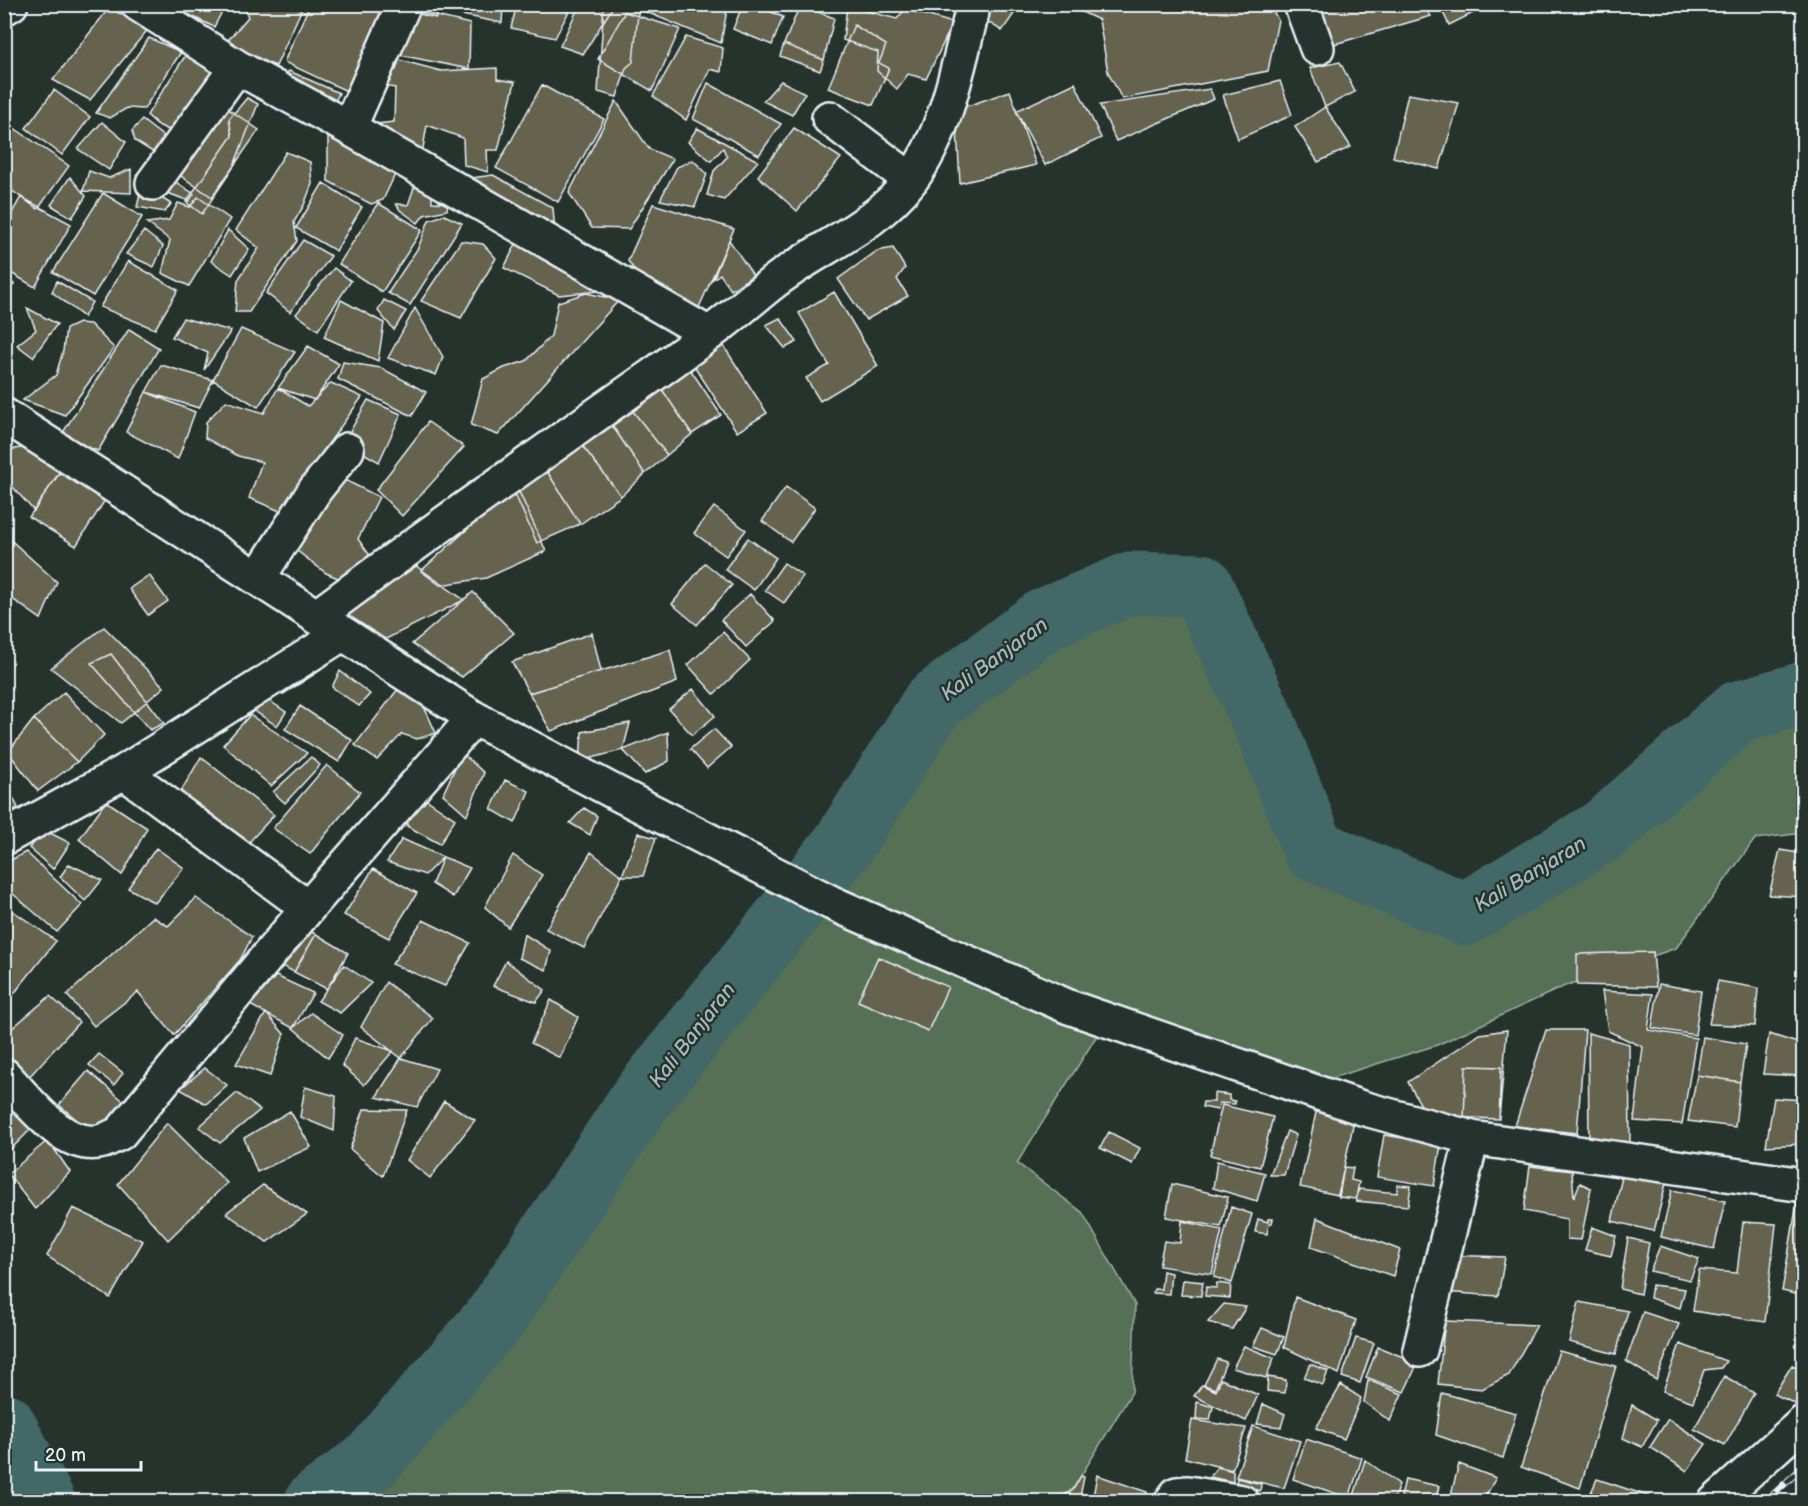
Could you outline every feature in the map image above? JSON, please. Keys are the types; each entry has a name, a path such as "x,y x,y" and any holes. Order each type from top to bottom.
{"street":[{"path":"4,8 10,4"},
{"path":"138,4 237,67 349,128 709,334"},
{"path":"349,128 404,4"},
{"path":"1300,4 1317,48"},
{"path":"4,838 124,772 329,625 398,556 709,334 777,280 859,229 887,206 911,180 928,153 951,96 972,12"},
{"path":"153,183 237,67"},
{"path":"828,118 911,180"},
{"path":"4,416 474,718 832,903 1069,1007 1362,1108 1472,1138 1803,1185"},
{"path":"258,578 315,490 347,450"},
{"path":"4,1075 58,1131 78,1141 101,1142 120,1133 308,908 474,718"},
{"path":"124,772 308,908"},
{"path":"1420,1350 1472,1138"},
{"path":"1715,1502 1803,1422"},
{"path":"1171,1502 1177,1494 1188,1493 1242,1502"}],"green space":[{"path":"1131,583 1201,585 1264,722 1314,850 1465,914 1604,830 1738,712 1803,693 1803,833 1755,839 1676,948 1565,986 1437,1045 1316,1083 1111,1013 1017,1163 1082,1212 1135,1305 1132,1392 1073,1489 1054,1501 316,1502 372,1460 496,1317 640,1100 843,845 933,703 1045,619"},
{"path":"5,1424 44,1501 5,1501"}],"building":[{"path":"179,4 226,4 214,27 177,9"},
{"path":"243,4 304,4 276,66 223,46 248,17"},
{"path":"310,4 389,4 349,92 284,62"},
{"path":"417,4 439,4 436,18 415,13"},
{"path":"428,4 503,4 502,23 427,8"},
{"path":"517,4 542,4 569,11 555,38 511,28"},
{"path":"580,4 614,5 583,54 560,46"},
{"path":"604,4 639,4 633,62 626,68 617,97 598,92"},
{"path":"646,4 728,4 721,43 644,11"},
{"path":"743,4 753,4 783,17 772,45 733,29"},
{"path":"988,4 1013,4 1018,8 1002,31 979,16"},
{"path":"1065,4 1269,4 1278,20 1268,71 1122,99 1108,72 1099,20"},
{"path":"1314,4 1422,4 1431,16 1331,45"},
{"path":"1439,4 1491,4 1449,25"},
{"path":"800,5 834,18 824,60 784,44"},
{"path":"847,6 897,19 905,9 953,23 926,79 908,74 897,89 877,71 878,52 843,40"},
{"path":"109,8 149,28 90,100 53,80"},
{"path":"403,8 470,24 469,69 385,52"},
{"path":"625,12 680,29 652,91 598,59"},
{"path":"854,25 886,45 879,63 889,68 873,105 828,88"},
{"path":"686,37 723,48 721,72 710,69 686,120 653,96"},
{"path":"149,38 181,52 144,109 127,108 110,118 96,113"},
{"path":"784,44 824,60 820,71 780,56"},
{"path":"189,50 220,66 173,132 158,125 147,115"},
{"path":"399,60 441,71 497,68 497,79 515,82 498,150 487,150 488,172 464,165 463,138 427,125 422,154 376,124 394,122 395,88 378,85 380,69 396,70"},
{"path":"1340,62 1355,92 1325,107 1310,68"},
{"path":"289,71 339,93 333,106 281,80"},
{"path":"781,81 805,93 792,115 763,101"},
{"path":"1280,81 1292,115 1238,139 1223,95"},
{"path":"708,83 781,124 759,155 693,119"},
{"path":"1075,83 1101,138 1045,165 1016,111"},
{"path":"542,85 604,119 558,202 496,168"},
{"path":"1210,89 1214,99 1116,141 1100,105"},
{"path":"54,90 90,117 62,155 26,128"},
{"path":"1010,91 1036,165 960,183 956,110"},
{"path":"1408,94 1459,103 1439,169 1393,157"},
{"path":"247,98 258,104 233,168 202,214 186,202 232,136 229,119"},
{"path":"616,101 649,149 673,159 629,229 592,228 569,193"},
{"path":"221,104 259,130 212,197 175,172"},
{"path":"1325,107 1351,147 1318,162 1295,127"},
{"path":"142,120 168,140 159,156 135,141 132,131"},
{"path":"4,121 69,166 38,209 4,185"},
{"path":"102,122 126,142 109,170 78,149"},
{"path":"328,124 399,166 383,200 371,204 328,181"},
{"path":"697,128 758,161 724,200 707,195 714,171 727,157 723,148 711,161 688,142"},
{"path":"794,128 841,158 797,211 758,176"},
{"path":"286,152 310,162 312,184 294,222 297,241 249,312 235,312 238,280 259,248 236,230"},
{"path":"693,160 707,174 695,207 660,200 677,167"},
{"path":"131,169 131,193 83,191 89,171 109,178"},
{"path":"493,175 553,208 555,234 451,181"},
{"path":"418,176 432,187 432,202 448,203 447,210 424,215 418,223 400,210 396,204 408,205"},
{"path":"70,177 86,196 72,218 51,205"},
{"path":"173,180 194,194 189,201 157,189"},
{"path":"323,183 362,207 336,251 296,228"},
{"path":"142,186 171,204 165,212 137,207"},
{"path":"103,193 142,217 93,296 53,272"},
{"path":"4,195 12,201 4,213"},
{"path":"21,197 71,224 35,287 4,269 4,227"},
{"path":"198,197 230,219 189,286 162,273 170,240 147,223 169,220 178,203 190,207"},
{"path":"378,203 422,230 382,292 339,264"},
{"path":"653,204 734,229 696,314 650,293 628,261"},
{"path":"444,215 462,223 410,305 388,293 418,248 429,220"},
{"path":"228,230 249,249 232,275 211,261"},
{"path":"144,231 163,246 154,267 126,254"},
{"path":"520,236 609,290 559,295 504,268"},
{"path":"303,240 331,256 290,312 266,293"},
{"path":"729,240 753,275 731,290 720,274 713,279"},
{"path":"461,241 483,244 496,258 461,318 421,301"},
{"path":"893,248 905,268 897,279 908,296 866,320 838,279 877,251"},
{"path":"128,261 178,290 155,329 100,307"},
{"path":"334,268 351,281 318,330 296,314"},
{"path":"4,278 14,284 4,300"},
{"path":"57,281 92,302 84,317 52,292"},
{"path":"834,292 878,366 820,401 806,378 829,365 799,313"},
{"path":"586,293 619,300 498,435 471,425 483,379 504,368 526,361 551,336 558,302"},
{"path":"341,300 384,323 378,361 324,337"},
{"path":"384,300 406,311 394,330 378,311"},
{"path":"27,308 57,324 33,357 17,345 36,330"},
{"path":"415,308 443,357 436,375 388,358"},
{"path":"183,318 231,331 204,370 208,353 172,337"},
{"path":"780,318 797,342 785,348 766,325"},
{"path":"79,323 90,324 114,348 65,415 23,400 56,375 66,329"},
{"path":"129,329 159,348 98,451 60,437"},
{"path":"241,329 295,352 258,407 213,380"},
{"path":"723,345 767,413 737,432 693,364"},
{"path":"308,346 339,364 315,400 278,388"},
{"path":"343,362 381,368 426,392 412,416 338,379"},
{"path":"161,365 213,380 199,408 146,392"},
{"path":"690,369 721,415 692,434 661,388"},
{"path":"331,383 362,397 280,511 249,498 262,462 238,456 205,438 206,422 226,401 264,413 278,388 308,406"},
{"path":"661,388 692,434 667,455 632,410"},
{"path":"146,392 195,412 178,459 126,432"},
{"path":"368,400 401,414 379,462 344,442"},
{"path":"632,410 667,455 645,474 609,421"},
{"path":"609,421 645,474 621,496 581,444"},
{"path":"428,422 464,447 402,516 376,490"},
{"path":"581,444 621,496 580,524 545,468"},
{"path":"34,446 64,465 34,511 4,477 4,456 8,450"},
{"path":"545,468 580,524 537,543 513,490"},
{"path":"61,471 105,500 76,546 29,517"},
{"path":"331,473 379,497 358,539 376,564 345,581 326,573 292,547"},
{"path":"516,485 546,551 486,578 440,585 421,571"},
{"path":"786,487 815,508 791,542 762,521"},
{"path":"714,507 746,530 726,556 694,533"},
{"path":"4,534 57,582 41,619 4,593"},
{"path":"748,538 776,558 754,590 725,569"},
{"path":"412,563 464,600 384,640 336,616"},
{"path":"705,563 732,585 697,625 672,604"},
{"path":"784,563 803,576 784,603 765,590"},
{"path":"149,575 168,601 148,615 129,589"},
{"path":"473,592 514,633 462,677 412,644"},
{"path":"750,594 775,621 746,647 721,620"},
{"path":"104,627 164,687 121,723 51,668"},
{"path":"723,632 750,660 714,694 688,665"},
{"path":"592,633 601,671 529,693 512,662"},
{"path":"670,650 677,682 551,731 529,693"},
{"path":"111,654 164,723 150,730 91,663"},
{"path":"314,660 321,670 282,695 276,685"},
{"path":"340,671 370,694 359,706 332,687"},
{"path":"401,685 421,700 436,733 417,739 402,734 377,760 355,745"},
{"path":"693,689 715,716 692,735 669,709"},
{"path":"64,692 104,735 77,762 34,719"},
{"path":"264,697 286,712 277,726 253,710"},
{"path":"300,706 352,740 339,762 285,729"},
{"path":"250,715 307,753 271,786 223,745"},
{"path":"34,719 77,762 38,791 8,752"},
{"path":"630,723 623,750 580,761 582,732"},
{"path":"714,729 731,747 707,768 690,749"},
{"path":"668,732 669,761 645,774 623,750"},
{"path":"462,753 484,773 467,815 443,794"},
{"path":"201,757 274,815 241,851 178,796"},
{"path":"311,757 320,765 285,803 273,792"},
{"path":"327,765 360,792 310,854 273,828"},
{"path":"4,778 18,808 4,815"},
{"path":"505,780 529,791 515,823 491,809"},
{"path":"414,791 455,819 440,844 407,826"},
{"path":"106,801 147,828 122,875 79,839"},
{"path":"584,808 597,816 590,835 570,823"},
{"path":"46,831 70,843 53,869 29,848"},
{"path":"638,833 656,838 643,876 622,876"},
{"path":"402,839 443,857 425,875 387,862"},
{"path":"156,848 184,868 155,903 128,888"},
{"path":"1780,850 1804,854 1804,897 1769,895"},
{"path":"26,852 82,905 57,932 4,886 4,853 11,860"},
{"path":"591,852 622,876 584,948 546,929"},
{"path":"513,855 542,875 508,927 485,907"},
{"path":"443,857 470,868 453,897 432,884"},
{"path":"69,864 102,880 85,901 60,877"},
{"path":"373,869 417,893 389,938 344,915"},
{"path":"196,898 252,937 240,960 174,1035 138,992 94,1026 67,995 153,917 168,926"},
{"path":"13,911 56,941 4,1006 4,919"},
{"path":"423,920 470,943 445,986 392,964"},
{"path":"295,925 316,934 294,972 269,959"},
{"path":"316,934 348,953 327,989 294,972"},
{"path":"524,934 551,951 546,970 519,958"},
{"path":"1653,952 1656,987 1577,985 1577,954"},
{"path":"878,957 948,987 928,1031 858,1001"},
{"path":"506,961 545,990 536,1002 493,986"},
{"path":"344,965 371,983 340,1013 318,1001"},
{"path":"276,976 313,993 293,1028 250,1005"},
{"path":"1718,981 1758,988 1755,1026 1709,1024"},
{"path":"386,982 433,1018 401,1058 361,1027"},
{"path":"1659,984 1701,991 1695,1035 1652,1028"},
{"path":"1602,991 1653,994 1648,1030 1696,1038 1682,1124 1634,1121 1643,1047 1608,1031"},
{"path":"50,996 79,1022 29,1077 4,1051 4,1035"},
{"path":"551,1000 578,1017 560,1058 531,1043"},
{"path":"266,1013 284,1034 270,1076 236,1064"},
{"path":"311,1013 343,1035 328,1058 293,1028"},
{"path":"1507,1030 1499,1119 1427,1116 1408,1082 1480,1034"},
{"path":"1546,1030 1585,1030 1577,1133 1515,1126"},
{"path":"1588,1033 1629,1044 1630,1142 1589,1142"},
{"path":"1769,1034 1804,1045 1804,1076 1763,1074"},
{"path":"1703,1037 1746,1044 1740,1082 1697,1075"},
{"path":"355,1038 393,1051 364,1085 342,1065"},
{"path":"99,1054 123,1073 114,1085 89,1065"},
{"path":"401,1058 437,1069 417,1107 376,1097"},
{"path":"1466,1066 1501,1067 1499,1119 1464,1118"},
{"path":"205,1068 227,1085 206,1104 180,1089"},
{"path":"88,1071 127,1104 98,1137 59,1105"},
{"path":"1697,1075 1740,1082 1735,1127 1688,1121"},
{"path":"305,1087 336,1096 334,1131 300,1117"},
{"path":"237,1093 260,1110 220,1143 199,1127"},
{"path":"1214,1093 1229,1095 1229,1100 1235,1101 1235,1104 1219,1103 1218,1110 1202,1107 1203,1102 1214,1102"},
{"path":"1774,1098 1804,1100 1803,1144 1766,1146"},
{"path":"14,1100 37,1123 4,1156 4,1109"},
{"path":"444,1101 475,1120 430,1178 407,1160"},
{"path":"1222,1105 1273,1117 1260,1167 1210,1155"},
{"path":"1317,1108 1355,1116 1338,1195 1300,1187"},
{"path":"364,1109 407,1110 383,1176 350,1149"},
{"path":"290,1111 311,1147 257,1172 244,1138"},
{"path":"167,1123 227,1183 168,1240 118,1184"},
{"path":"1287,1131 1296,1135 1284,1175 1270,1175"},
{"path":"1109,1132 1140,1148 1132,1164 1100,1148"},
{"path":"1384,1135 1441,1144 1434,1186 1377,1177"},
{"path":"48,1140 70,1172 35,1209 8,1174"},
{"path":"1217,1161 1265,1173 1257,1201 1213,1188"},
{"path":"1530,1166 1572,1171 1574,1197 1580,1183 1591,1188 1581,1240 1567,1239 1567,1219 1524,1211"},
{"path":"1344,1167 1353,1168 1351,1180 1359,1182 1356,1199 1339,1197"},
{"path":"1624,1168 1667,1179 1654,1231 1612,1221"},
{"path":"1172,1184 1228,1197 1221,1227 1166,1217"},
{"path":"263,1185 307,1214 267,1242 226,1213"},
{"path":"1397,1185 1411,1186 1408,1206 1356,1201 1359,1189 1397,1193"},
{"path":"1672,1190 1725,1201 1714,1249 1661,1237"},
{"path":"1798,1197 1804,1197 1804,1296 1782,1291"},
{"path":"1231,1207 1252,1214 1232,1283 1214,1277"},
{"path":"73,1208 143,1241 110,1298 47,1256"},
{"path":"1317,1218 1400,1250 1393,1276 1311,1247"},
{"path":"1258,1219 1268,1222 1268,1219 1273,1219 1269,1224 1267,1234 1255,1232"},
{"path":"1182,1221 1222,1230 1212,1274 1159,1266 1164,1241 1180,1243"},
{"path":"1743,1222 1776,1224 1765,1322 1693,1311 1699,1270 1737,1273"},
{"path":"1592,1227 1616,1236 1611,1256 1585,1250"},
{"path":"1628,1238 1649,1243 1640,1294 1620,1289"},
{"path":"1660,1246 1699,1259 1690,1280 1650,1271"},
{"path":"1445,1255 1505,1257 1498,1296 1443,1292"},
{"path":"1163,1271 1171,1273 1169,1294 1153,1293 1154,1289 1161,1289"},
{"path":"1183,1280 1203,1282 1201,1296 1181,1295"},
{"path":"1217,1283 1231,1285 1230,1298 1205,1296 1206,1287 1216,1288"},
{"path":"1652,1285 1685,1289 1680,1308 1650,1298"},
{"path":"1295,1297 1356,1320 1339,1374 1284,1347"},
{"path":"1579,1302 1628,1311 1616,1354 1569,1342"},
{"path":"1224,1304 1246,1307 1232,1329 1208,1322"},
{"path":"1643,1312 1679,1324 1656,1380 1626,1361"},
{"path":"1445,1321 1537,1325 1509,1375 1482,1389 1438,1384"},
{"path":"1262,1328 1284,1337 1277,1354 1253,1346"},
{"path":"1356,1338 1374,1343 1360,1383 1342,1377"},
{"path":"1680,1344 1726,1361 1721,1368 1704,1370 1693,1402 1663,1391"},
{"path":"1244,1346 1274,1358 1266,1378 1233,1368"},
{"path":"1378,1347 1418,1363 1404,1392 1366,1377"},
{"path":"1559,1351 1616,1366 1580,1488 1521,1467"},
{"path":"1217,1359 1226,1362 1215,1389 1204,1385"},
{"path":"1310,1364 1328,1371 1323,1385 1304,1378"},
{"path":"1792,1365 1804,1370 1804,1408 1774,1394"},
{"path":"1724,1376 1754,1393 1725,1445 1694,1429"},
{"path":"1268,1377 1286,1380 1285,1393 1267,1391"},
{"path":"1221,1379 1258,1395 1246,1421 1194,1396 1202,1385 1216,1391"},
{"path":"1368,1380 1402,1394 1390,1421 1364,1402"},
{"path":"1341,1385 1361,1398 1344,1439 1316,1428"},
{"path":"1442,1393 1516,1413 1503,1458 1436,1435"},
{"path":"1197,1402 1213,1407 1210,1420 1196,1419"},
{"path":"1263,1404 1285,1414 1281,1427 1257,1424"},
{"path":"1632,1405 1657,1420 1642,1447 1623,1438"},
{"path":"1668,1419 1706,1444 1687,1471 1650,1447"},
{"path":"1192,1420 1246,1428 1232,1470 1185,1458"},
{"path":"1253,1426 1300,1441 1284,1488 1236,1477"},
{"path":"1306,1439 1362,1458 1349,1498 1293,1479"},
{"path":"1365,1460 1399,1484 1393,1502 1360,1502 1353,1499"},
{"path":"1459,1464 1496,1478 1482,1502 1449,1502"},
{"path":"1217,1467 1233,1471 1233,1482 1210,1477"},
{"path":"1097,1475 1147,1492 1145,1502 1092,1502"},
{"path":"1081,1476 1084,1477 1079,1502 1060,1502 1061,1498 1073,1490"},
{"path":"1237,1478 1261,1484 1260,1491 1236,1484"},
{"path":"1405,1479 1439,1486 1435,1502 1400,1502"},
{"path":"1597,1479 1660,1500 1587,1502"}],"waterway":[{"name":"Kali Banjaran","path":"316,1502 372,1460 496,1317 640,1100 843,845 933,703 1045,619 1131,583 1201,585 1264,722 1314,850 1465,914 1604,830 1738,712 1804,693"},
{"name":"Kali Banjaran","path":"4,1424 44,1502"}],"railway":[{"path":"1765,1502 1804,1466"},
{"path":"1795,1502 1804,1494"}]}
